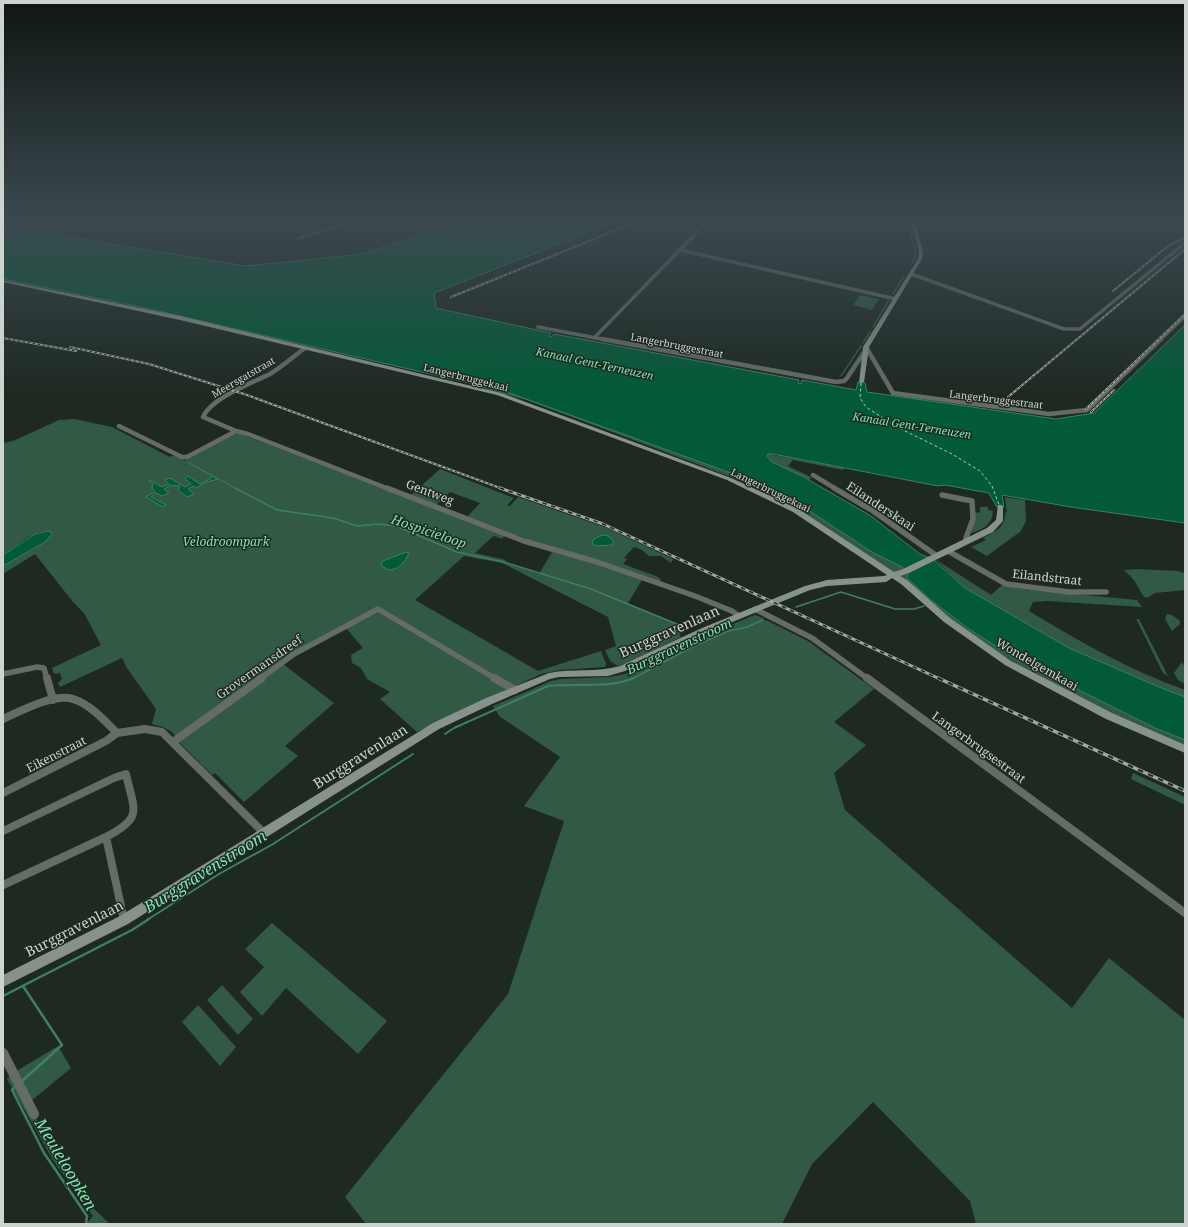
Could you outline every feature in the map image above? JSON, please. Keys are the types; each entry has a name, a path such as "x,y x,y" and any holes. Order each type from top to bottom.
{"main road":[{"name":"Langerbruggestraat","path":"863,354 908,279"},
{"name":"Langerbruggekaai","path":"3,281 164,315 499,394 729,478 795,510 893,575"},
{"path":"861,382 865,360 863,354"},
{"name":"Burggravenlaan","path":"3,981 124,920 431,729 549,676 559,674 608,673 627,668 705,630 819,584 886,579 948,551 995,526 999,521 1000,507"},
{"name":"Wondelgemkaai","path":"893,575 904,582 963,633 1008,663 1109,716 1185,749"}],"street":[{"path":"594,338 651,279"},
{"path":"809,279 896,299"},
{"path":"926,279 1064,329 1080,329 1141,279"},
{"name":"Langerbruggestraat","path":"866,347 893,393 1049,414 1087,410 1185,316"},
{"name":"Langerbruggestraat","path":"538,327 836,382 844,381 847,378 863,354"},
{"name":"Meersgatstraat","path":"236,431 208,420 203,417 203,414 206,410 239,388 271,373 305,348"},
{"path":"119,426 182,457 187,457 236,431"},
{"name":"Gentweg","path":"236,431 524,541 597,562 695,596 732,610 739,616"},
{"name":"Eilanderskaai","path":"813,475 872,511 934,557"},
{"path":"942,495 972,502 973,519 966,538 968,540"},
{"name":"Eilandstraat","path":"948,551 1006,584 1069,592 1106,592"},
{"name":"Grovermansdreef","path":"173,742 294,654 378,609 515,690"},
{"name":"Langerbrugsestraat","path":"755,609 812,638 824,646 1185,913"},
{"path":"3,674 37,667 44,668 53,700"},
{"path":"3,719 53,700 73,699 97,714 117,733 136,729 152,729 162,732 264,833"},
{"name":"Eikenstraat","path":"3,793 106,741 117,733"},
{"path":"3,831 122,774 126,774 134,810 132,819 123,828 3,885"},
{"path":"106,837 124,920"},
{"path":"3,1053 34,1114"}],"green space":[{"path":"860,295 879,299 872,310 853,305"},
{"path":"479,384 573,415 739,476 808,510 872,552 902,567 931,600 966,627 1011,656 1155,728 1185,740 1185,746 1084,700 1010,660 986,645 827,528 781,500 731,477 526,400 478,387"},
{"name":"Velodroompark","path":"74,419 112,427 170,457 174,455 184,458 183,461 233,434 241,434 505,535 502,539 495,536 492,537 475,553 506,560 504,562 539,574 552,552 597,564 642,580 628,603 689,629 679,634 681,637 632,661 618,666 610,661 605,650 616,646 608,617 502,563 464,556 415,600 538,671 601,651 606,664 605,667 560,670 541,674 417,732 380,699 390,692 367,679 361,668 352,663 351,655 363,648 346,628 295,655 283,664 334,703 285,746 298,756 244,802 215,773 212,775 179,742 172,732 163,727 152,724 156,709 127,668 122,658 60,687 58,683 62,679 60,673 54,674 52,668 101,645 84,613 73,602 35,554 3,574 3,566 45,542 52,532 39,532 32,535 3,555 3,443 13,441 59,420"},
{"path":"768,454 844,468 843,470 793,460 788,466 811,477 810,480 772,462 767,458"},
{"path":"440,469 514,498 507,505 510,506 518,497 607,528 673,559 671,563 661,556 649,556 642,550 634,547 624,558 627,559 623,564 656,576 661,579 660,582 563,552 467,517 480,503 450,492 436,505 411,495","holes":["603,535 613,545 597,546 592,541"]},
{"path":"1005,497 1025,500 1026,521 1021,531 987,556 971,547 986,540 983,538 1002,525 1004,522 1005,512 1007,513"},
{"path":"980,507 988,507 988,510 993,511 991,520 984,528 973,533 970,532 975,512 980,513"},
{"path":"935,559 991,595 1002,585 1022,589 1137,600 1142,607 1047,601 1033,602 1029,611 1124,664 1185,690 1185,697 1069,648 965,588"},
{"path":"1136,569 1178,571 1184,573 1185,590 1155,593 1147,598 1143,596 1134,580 1124,570"},
{"path":"1167,614 1172,615 1180,621 1180,624 1172,631 1165,619"},
{"path":"755,615 808,641 874,689 834,722 866,745 834,773 845,810 1072,1008 1109,958 1185,1020 1185,1224 976,1224 970,1201 873,1102 812,1164 782,1224 366,1224 345,1197 508,994 564,821 524,806 560,757 499,716 493,706 551,681 560,679 609,677 625,674 708,634"},
{"path":"1136,619 1139,619 1168,676 1163,673"},
{"path":"1182,662 1185,668 1185,684 1178,680 1174,673"},
{"path":"1133,773 1185,797 1185,805 1131,779"},
{"path":"272,923 387,1021 358,1054 286,988 262,1016 240,992 264,967 245,949"},
{"path":"222,985 253,1019 238,1035 207,1000"},
{"path":"198,1005 236,1047 220,1066 182,1022"},
{"path":"58,1046 71,1068 30,1102 15,1072"},
{"path":"10,1076 63,1163 93,1208 110,1224 86,1224 93,1216 53,1160 7,1079"}],"water":[{"name":"Kanaal Gent-Terneuzen","path":"4,279 469,279 434,293 436,308 551,333 549,336 551,337 554,334 799,380 798,383 801,384 802,380 856,390 858,382 865,383 867,392 1056,419 1094,413 1185,325 1185,523 1071,507 1002,495 1004,507 997,507 989,493 945,485 938,486 773,454 768,454 767,456 772,462 802,476 871,516 920,554 934,560 965,588 1069,648 1185,697 1185,740 1155,728 1011,656 966,627 931,600 907,578 908,572 902,567 872,552 808,510 739,476 504,391 141,307"},
{"path":"188,476 200,484 210,479 212,476 218,479 207,482 196,488 193,486 188,489 194,494 187,497 178,490 180,486 171,485 164,489 169,493 162,496 156,493 151,497 166,505 163,507 146,497 155,492 152,488 153,484 149,481 150,480 162,487 169,484 165,480 170,478 185,487 191,484 185,479"},
{"path":"48,531 52,532 52,534 45,542 3,566 3,555 35,534"},
{"path":"606,535 613,540 613,545 597,546 593,544 592,541 599,536"},
{"path":"406,552 409,553 403,562 395,569 388,570 382,566 381,563 383,561"}],"waterway":[{"path":"893,294 902,279"},
{"path":"873,327 889,300"},
{"path":"863,343 870,332"},
{"path":"841,376 861,346"},
{"name":"Hospicieloop","path":"189,463 237,489"},
{"name":"Hospicieloop","path":"235,488 277,510 333,518 357,526 378,524 396,526 457,552 504,562 591,589 689,629"},
{"name":"Burggravenstroom","path":"796,607 841,592 895,609 914,609 924,606"},
{"name":"Burggravenstroom","path":"634,678 694,646 728,631 747,627 763,620"},
{"name":"Burggravenstroom","path":"445,734 454,728 548,686 603,685 634,678"},
{"name":"Burggravenstroom","path":"147,920 219,874 273,844 413,754"},
{"name":"Burggravenstroom","path":"3,996 132,930 149,919"},
{"name":"Meuleloopken","path":"21,1082 62,1045 23,986"},
{"name":"Meuleloopken","path":"15,1087 12,1090 44,1153 87,1216 86,1224"}],"ferry route":[{"path":"861,383 860,398 866,407 895,426 952,454 980,471 992,486 999,505"}],"railway":[{"path":"451,297 495,279"},
{"path":"1113,291 1127,279"},
{"path":"1008,397 1149,279"},
{"path":"1086,409 1185,314"},
{"path":"3,338 76,351"},
{"path":"70,347 149,364 247,395 503,489"},
{"path":"1091,412 1114,390"},
{"path":"500,488 603,524 940,679"},
{"path":"938,678 1185,791"}]}
